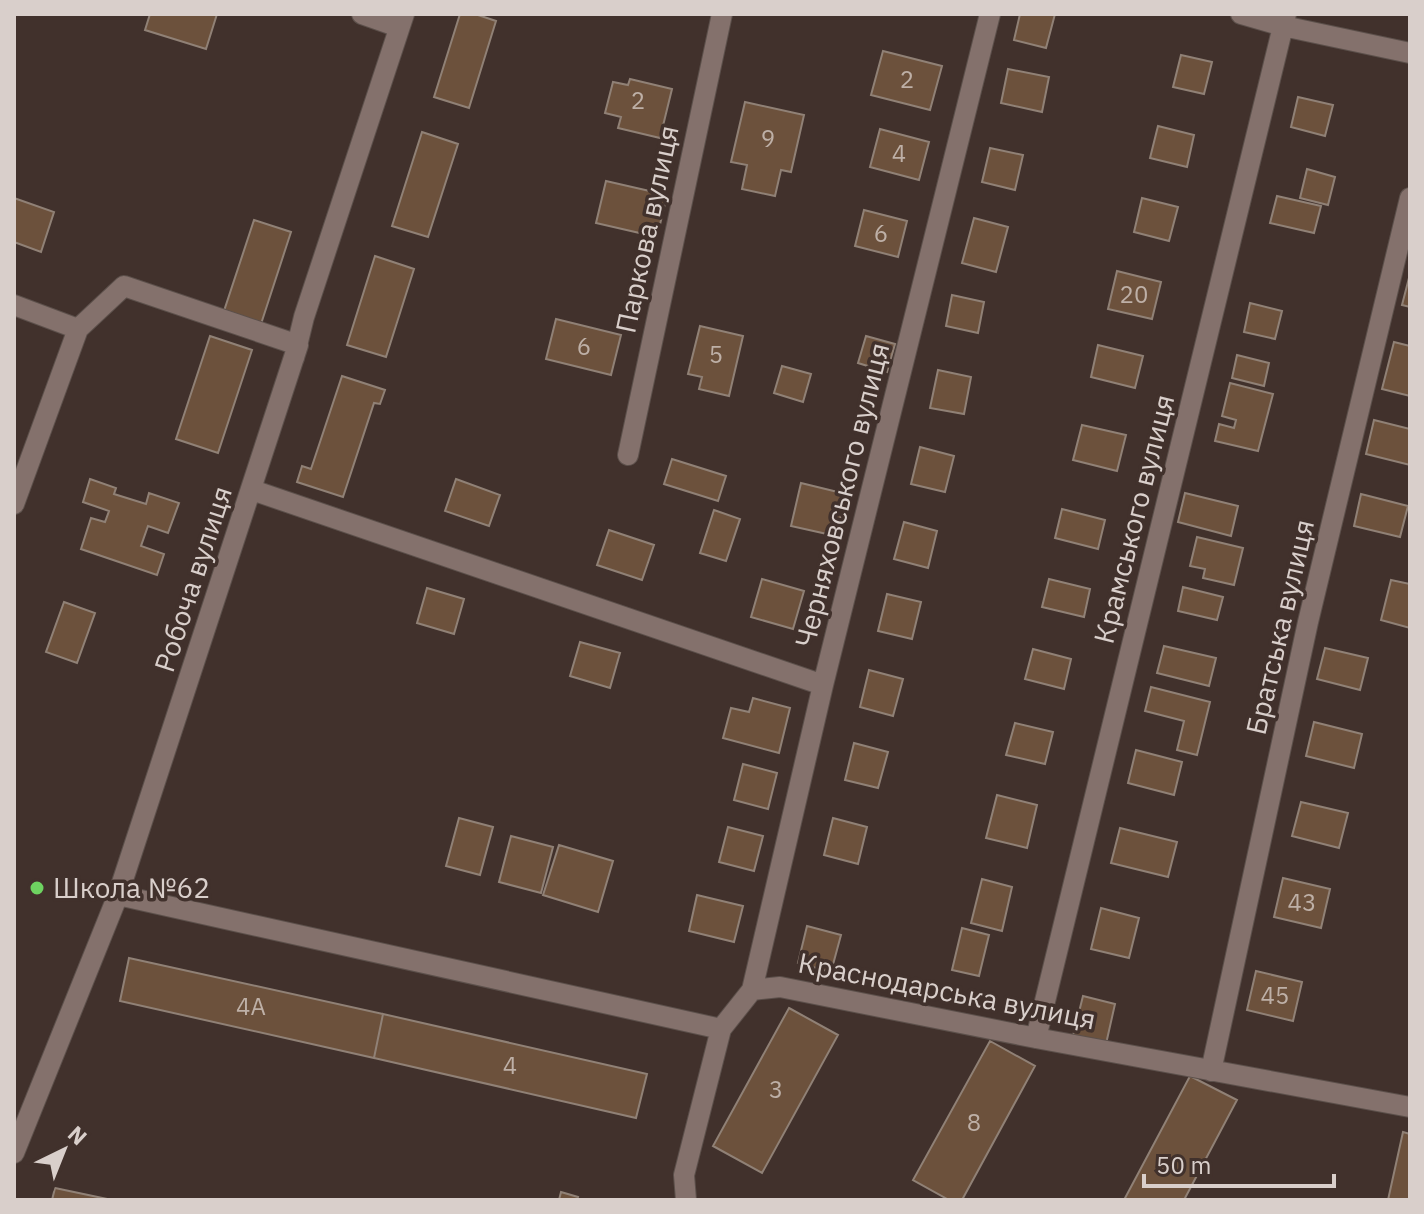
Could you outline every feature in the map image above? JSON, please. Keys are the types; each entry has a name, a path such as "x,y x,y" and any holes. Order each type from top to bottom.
{"street":[{"path":"362,14 401,21"},
{"name":"Паркова вулиця","path":"628,455 722,14"},
{"name":"Черняховського вулиця","path":"752,990 823,685 990,14"},
{"path":"1241,14 1284,20 1410,53"},
{"name":"Крамського вулиця","path":"1036,1038 1284,20"},
{"name":"Робоча вулиця","path":"14,1153 118,895 252,490 304,317 401,21"},
{"name":"Братська вулиця","path":"1211,1071 1308,622 1410,198"},
{"path":"14,504 78,329 124,286 298,345"},
{"path":"14,305 78,329"},
{"path":"252,490 823,685"},
{"path":"118,895 721,1029"},
{"name":"Краснодарська вулиця","path":"752,990 780,987 1410,1107"},
{"path":"686,1200 684,1175 721,1029 752,990"}],"building":[{"path":"150,14 217,14 206,49 145,30"},
{"path":"460,14 475,14 496,21 469,108 434,97"},
{"path":"1020,14 1055,14 1046,48 1014,40"},
{"path":"883,51 942,66 930,110 871,95"},
{"path":"1181,55 1212,62 1204,94 1173,87"},
{"path":"1008,69 1049,77 1042,112 1001,103"},
{"path":"630,79 672,89 660,138 618,128 621,117 605,113 613,82 628,85"},
{"path":"1298,97 1333,105 1325,136 1291,127"},
{"path":"745,102 804,115 791,172 781,170 775,196 742,189 747,165 731,162"},
{"path":"1158,126 1194,135 1187,167 1150,158"},
{"path":"880,129 929,142 919,180 870,167"},
{"path":"422,132 458,144 428,237 392,226"},
{"path":"990,148 1023,155 1015,190 982,182"},
{"path":"1307,169 1335,177 1328,205 1300,198"},
{"path":"606,181 667,195 657,237 596,223"},
{"path":"1277,196 1321,206 1314,233 1270,223"},
{"path":"14,198 54,212 41,252 14,242"},
{"path":"1142,198 1178,207 1169,241 1134,232"},
{"path":"864,210 907,221 898,257 855,246"},
{"path":"974,218 1008,227 996,272 962,263"},
{"path":"254,220 291,232 261,324 224,311"},
{"path":"375,256 414,269 386,357 347,345"},
{"path":"1117,271 1161,282 1152,319 1108,309"},
{"path":"1410,274 1410,307 1402,305"},
{"path":"952,295 984,302 978,333 946,326"},
{"path":"1250,303 1282,311 1275,339 1244,332"},
{"path":"556,319 621,335 611,375 546,359"},
{"path":"700,326 743,336 729,396 699,389 702,377 688,374"},
{"path":"210,336 252,350 218,453 176,439"},
{"path":"866,336 895,344 887,372 858,363"},
{"path":"1394,342 1410,346 1410,396 1382,389"},
{"path":"1098,345 1143,356 1135,388 1091,377"},
{"path":"1237,355 1269,363 1264,386 1232,378"},
{"path":"782,366 811,374 803,402 774,393"},
{"path":"938,370 971,377 964,414 930,408"},
{"path":"342,376 385,390 380,404 374,403 343,497 297,482 302,466 311,469"},
{"path":"1230,383 1273,394 1258,451 1215,441 1219,424 1234,428 1236,420 1222,416"},
{"path":"1374,420 1410,429 1410,465 1366,454"},
{"path":"1082,425 1126,435 1117,471 1073,460"},
{"path":"920,447 954,456 945,492 911,484"},
{"path":"672,459 726,476 718,501 664,484"},
{"path":"90,479 116,488 114,494 146,504 149,493 179,503 168,533 148,526 141,546 164,554 157,575 81,549 91,518 105,522 109,511 83,502"},
{"path":"456,479 500,495 489,526 445,511"},
{"path":"801,483 846,494 836,536 791,526"},
{"path":"1185,493 1238,506 1231,536 1178,522"},
{"path":"1361,494 1408,506 1400,537 1354,526"},
{"path":"1062,509 1105,520 1098,549 1055,538"},
{"path":"714,510 740,519 726,561 700,553"},
{"path":"904,522 937,531 928,568 894,559"},
{"path":"609,530 654,545 642,580 597,565"},
{"path":"1197,537 1243,548 1234,585 1203,578 1205,569 1190,566"},
{"path":"762,579 804,591 793,629 751,617"},
{"path":"1049,579 1090,589 1084,617 1042,607"},
{"path":"1391,580 1410,584 1410,628 1381,620"},
{"path":"1183,587 1223,597 1217,620 1178,611"},
{"path":"427,588 464,599 454,634 417,623"},
{"path":"887,594 921,602 912,639 878,631"},
{"path":"64,602 95,613 77,663 46,652"},
{"path":"580,642 620,653 610,688 570,676"},
{"path":"1164,646 1216,658 1209,686 1157,673"},
{"path":"1325,648 1368,658 1360,690 1317,679"},
{"path":"1033,649 1071,659 1064,689 1025,679"},
{"path":"869,670 903,679 893,716 860,707"},
{"path":"1151,687 1210,702 1197,755 1177,750 1184,721 1145,711"},
{"path":"753,698 790,708 779,753 723,738 731,708 749,712"},
{"path":"1314,722 1362,734 1354,768 1306,756"},
{"path":"1015,723 1053,732 1045,764 1006,755"},
{"path":"854,743 888,752 878,788 845,780"},
{"path":"1136,750 1182,762 1174,795 1128,783"},
{"path":"743,764 777,773 768,809 734,800"},
{"path":"997,795 1037,805 1027,848 986,838"},
{"path":"1301,802 1348,813 1339,848 1292,836"},
{"path":"459,818 493,827 480,875 446,866"},
{"path":"833,818 867,827 858,864 824,855"},
{"path":"728,827 763,836 754,871 719,862"},
{"path":"1120,828 1177,842 1168,877 1111,863"},
{"path":"511,836 553,847 541,893 499,882"},
{"path":"559,845 613,861 598,912 543,895"},
{"path":"1283,878 1330,889 1321,928 1274,917"},
{"path":"982,879 1012,887 1002,931 971,923"},
{"path":"697,895 743,906 734,942 689,931"},
{"path":"1101,908 1139,918 1129,958 1091,949"},
{"path":"807,926 841,935 831,972 798,963"},
{"path":"962,928 989,935 979,976 952,970"},
{"path":"129,958 383,1014 374,1058 120,1001"},
{"path":"1256,971 1302,982 1293,1021 1247,1010"},
{"path":"1083,996 1115,1004 1106,1044 1073,1036"},
{"path":"789,1008 838,1035 762,1173 713,1146"},
{"path":"383,1014 647,1074 636,1118 374,1058"},
{"path":"990,1041 1035,1066 962,1200 949,1200 913,1180"},
{"path":"1190,1076 1237,1100 1184,1200 1124,1200"},
{"path":"1403,1132 1410,1134 1410,1200 1388,1200"},
{"path":"55,1188 112,1200 52,1200"},
{"path":"561,1192 578,1197 577,1200 559,1200"}],"place":[{"name":"Школа №62","path":"37,888"}]}
